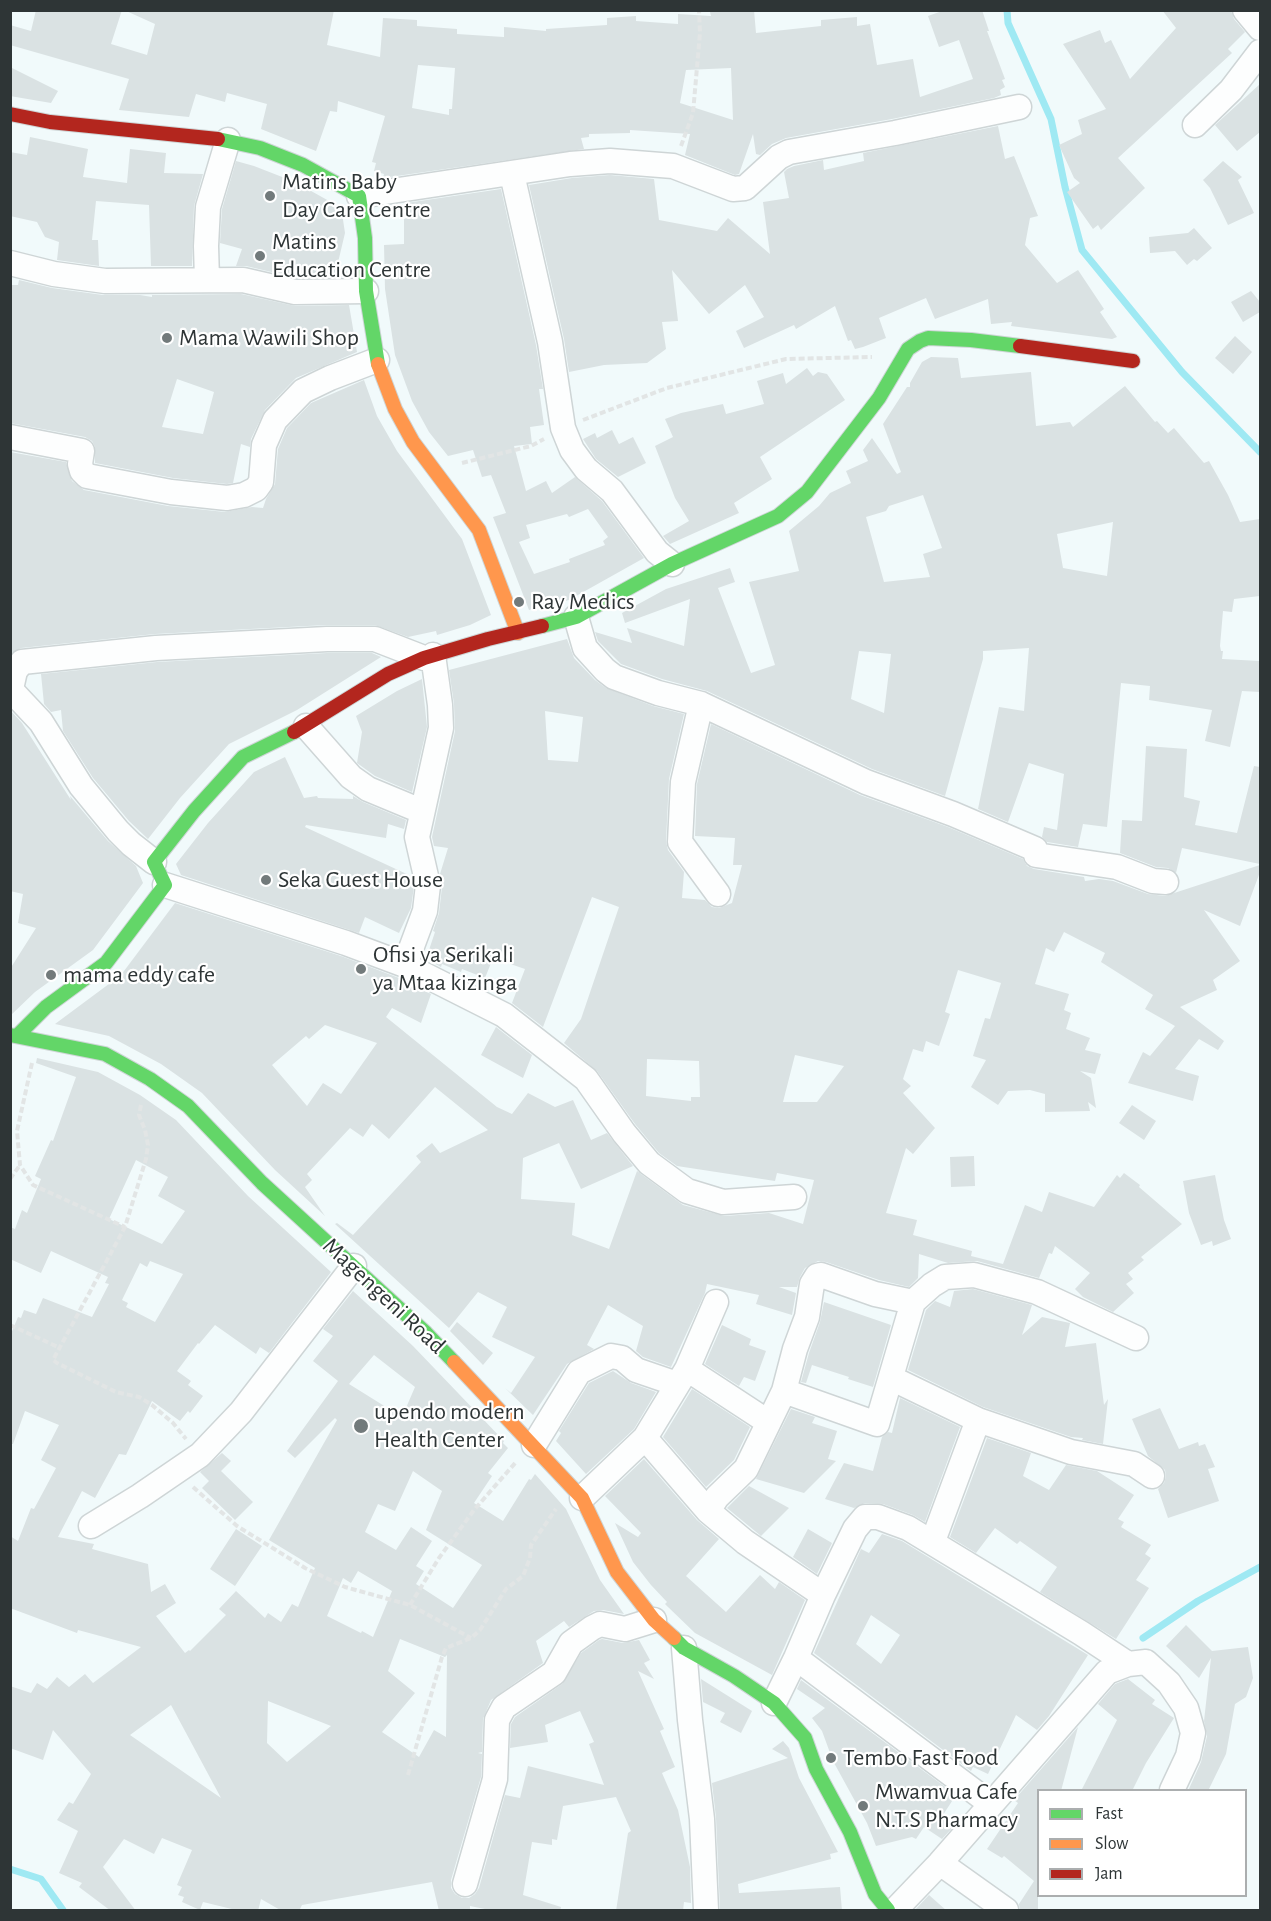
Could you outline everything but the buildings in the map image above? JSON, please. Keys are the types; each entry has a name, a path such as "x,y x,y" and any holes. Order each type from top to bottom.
{"street":[{"path":"1245,10 1260,27"},
{"path":"1195,125 1231,90 1260,52"},
{"path":"10,114 50,122 228,140 260,148 303,165 359,196 570,164 610,161 673,166 724,187 745,188 789,152 1020,107"},
{"path":"207,280 208,207 228,140"},
{"path":"512,174 550,342 563,428 572,450 586,469 612,491 657,552 672,564"},
{"path":"359,196 365,238 366,291 377,360 395,409 413,442 479,530 518,633"},
{"path":"10,263 54,274 105,280 243,280 295,292 366,291"},
{"path":"154,862 194,811 243,757 306,726 388,674 428,657 576,617 672,564 778,516 807,492 879,398 913,345 928,338 971,340 1133,361"},
{"path":"10,437 82,451 80,464 87,476 171,492 227,498 244,495 256,489 261,482 264,445 275,420 303,391 377,360"},
{"path":"576,617 585,648 614,677 658,693 701,704 866,782 953,814 1035,849 1036,855 1117,867 1154,882 1166,882"},
{"path":"428,657 375,639 327,639 156,648 22,662 15,671 11,689 41,722 81,786 118,831 154,862 165,885 405,964 504,1016 586,1079 649,1164 687,1191 723,1202 794,1197"},
{"path":"405,964 425,911 428,885 417,837 441,728 440,705 428,657"},
{"path":"701,704 683,782 680,842 718,894"},
{"path":"306,726 351,777 368,789 421,811"},
{"path":"14,1035 46,1007 106,963 165,885"},
{"name":"Magengeni Road","path":"14,1035 105,1054 150,1079 188,1106 262,1183 426,1333 577,1492 617,1572 654,1620 684,1648 734,1676 774,1703 806,1738 816,1769 850,1832 877,1905"},
{"path":"91,1526 200,1455 241,1412 354,1266"},
{"path":"708,1511 717,1497 746,1469 784,1391 795,1349 807,1317 812,1284 817,1276 821,1275 874,1294 914,1302"},
{"path":"784,1391 877,1424 914,1302 932,1285 945,1278 974,1275 1036,1292 1136,1338"},
{"path":"577,1492 645,1438 682,1377 716,1302"},
{"path":"534,1445 579,1372 611,1356 622,1358 636,1370 682,1377 768,1422"},
{"path":"891,1378 978,1420 1071,1452 1134,1464 1152,1476"},
{"path":"933,1541 978,1420"},
{"path":"645,1438 708,1511 745,1542 823,1595"},
{"path":"774,1703 855,1529 865,1517 891,1520 933,1541 1128,1664"},
{"path":"465,1884 495,1779 497,1720 504,1707 555,1673 571,1643 592,1628 600,1624 625,1629 654,1620"},
{"path":"684,1648 702,1819 706,1911"},
{"path":"796,1658 991,1804"},
{"path":"895,1911 940,1863 1107,1672 1128,1664 1146,1662 1170,1683 1186,1708 1193,1733 1188,1756 1173,1789"},
{"path":"940,1863 1006,1911"}],"path":[{"path":"673,166 693,113 700,33 699,10"},
{"path":"435,469 531,446 563,428 667,388 786,359 904,356"},
{"path":"38,1039 17,1131 20,1165 33,1185 125,1227"},
{"path":"150,1079 141,1104 140,1115 148,1145 146,1159 125,1227 53,1360 116,1392 139,1396 173,1423 200,1455"},
{"path":"10,1179 20,1165"},
{"path":"10,1325 60,1348"},
{"path":"410,1605 439,1558 474,1510 534,1445"},
{"path":"178,1471 237,1526 274,1551 345,1587 410,1605 471,1638"},
{"path":"408,1775 446,1648 471,1638 480,1630 506,1589 523,1576 530,1558 531,1545 577,1492"}],"waterway":[{"path":"1007,10 1008,23 1051,119 1065,187 1082,250 1182,372 1260,452"},
{"path":"1143,1638 1198,1601 1260,1567"},
{"path":"10,1869 41,1879 63,1910"}],"traffic: fast":[{"path":"218,139 260,148 303,165 359,196 365,238 366,291 378,364"},
{"path":"542,626 576,617 672,564 778,516 807,492 879,398 908,349 920,341 928,338 971,340 1020,346"},
{"path":"17,1036 46,1007 106,963 165,885 154,862 194,811 243,757 294,732"},
{"path":"10,1035 105,1054 150,1079 188,1106 262,1183 426,1333 454,1362"},
{"path":"674,1638 684,1648 734,1676 774,1703 805,1738 816,1769 850,1832 875,1894 888,1910"}],"traffic: slow":[{"path":"378,364 395,409 413,442 479,530 518,633"},
{"path":"454,1362 582,1498 617,1572 654,1620 674,1638"}],"traffic: jam":[{"path":"10,114 50,122 218,139"},
{"path":"1020,346 1133,361"},
{"path":"294,732 388,674 424,658 542,626"}],"place":[{"name":"Matins Baby Day Care Centre","path":"270,196"},
{"name":"Matins Education Centre","path":"260,256"},
{"name":"Mama Wawili Shop","path":"167,338"},
{"name":"Ray Medics","path":"519,602"},
{"name":"Seka Guest House","path":"266,880"},
{"name":"Ofisi ya Serikali ya Mtaa kizinga","path":"361,969"},
{"name":"mama eddy cafe","path":"51,975"},
{"name":"upendo modern Health Center","path":"361,1426"},
{"name":"Tembo Fast Food","path":"831,1758"},
{"name":"Mwamvua Cafe N.T.S Pharmacy","path":"863,1806"}]}
